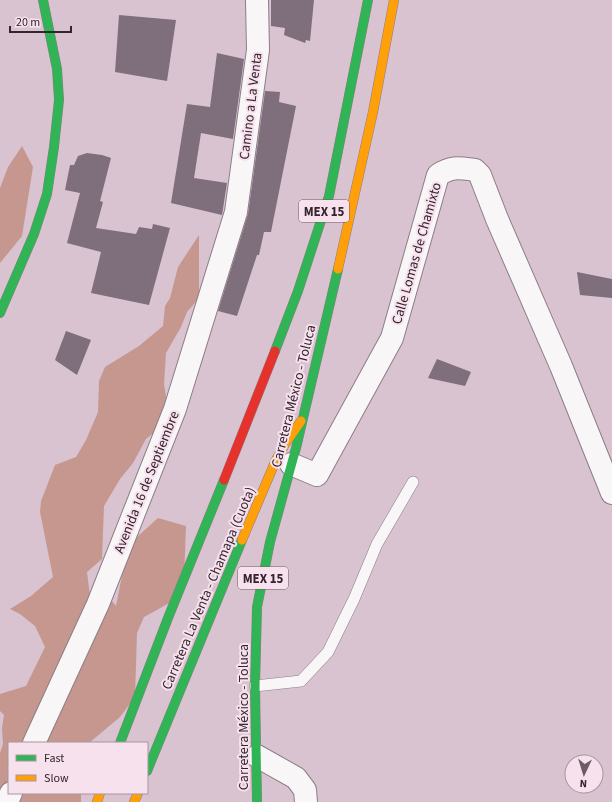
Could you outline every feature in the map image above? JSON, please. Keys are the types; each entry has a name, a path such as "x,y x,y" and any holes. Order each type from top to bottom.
{"main road":[{"path":"0,313 34,234 46,194 54,147 59,100 57,69 43,0"},
{"name":"Carretera México - Toluca","path":"120,742 171,611 251,414 298,291 329,196 368,0"},
{"name":"Carretera México - Toluca","path":"257,802 255,686 257,607 270,542 302,420 352,208 373,112 394,0"},
{"name":"Carretera La Venta - Chamapa (Cuota)","path":"148,769 233,561 273,468 285,444 302,420"}],"street":[{"name":"Camino a La Venta","path":"236,212 258,50 257,0"},
{"name":"Calle Lomas de Chamixto","path":"291,464 317,475 392,338 438,175 447,169 459,168 475,170 480,175 497,219 561,366 610,486"},
{"name":"Avenida 16 de Septiembre","path":"34,742 98,604 175,409 236,212"},
{"path":"257,756 296,778 305,790 306,802"}],"lane":[{"path":"255,686 301,681 328,652 354,598 377,544 413,482"}],"shaded area":[{"path":"22,146 33,167 22,236 0,263 0,188 8,167"},
{"path":"199,235 199,298 187,312 181,327 166,353 164,384 168,409 157,430 146,439 133,463 120,479 104,506 102,559 87,572 90,596 103,590 116,606 128,545 158,518 186,526 184,581 173,601 144,617 137,633 135,697 120,717 90,742 8,742 8,794 81,794 81,802 0,802 0,753 3,744 2,728 4,715 0,711 0,694 26,686 45,647 35,626 20,614 10,609 31,596 53,577 40,512 41,501 55,465 76,457 86,440 98,412 99,381 105,367 139,346 163,326 165,306 170,298 178,267"}],"building":[{"path":"271,0 314,0 310,41 306,40 305,43 284,35 285,28 271,26"},
{"path":"119,15 176,20 167,81 115,72"},
{"path":"217,53 244,59 233,139 201,133 194,178 227,183 222,215 171,203 187,104 210,107"},
{"path":"265,91 280,92 279,102 296,106 271,232 264,232 259,255 257,255 237,316 218,311 248,214"},
{"path":"87,153 111,158 100,201 103,202 96,228 136,234 139,227 152,229 153,224 170,228 149,305 91,293 101,252 67,243 80,193 65,190 70,165 74,165 78,156"},
{"path":"577,272 612,279 612,298 580,295"},
{"path":"66,331 91,340 77,375 55,360"},
{"path":"437,359 471,372 465,386 428,378"}],"traffic: fast":[{"path":"0,313 34,234 47,194 54,147 59,100 57,69 43,0"},
{"path":"275,351 298,291 329,196 368,0"},
{"path":"257,802 255,686 257,607 270,542 296,448 338,269"},
{"path":"120,742 168,618 224,480"},
{"path":"148,769 242,540"}],"traffic: slow":[{"path":"338,269 373,112 394,0"},
{"path":"242,540 276,460 301,421"},
{"path":"97,802 100,794"},
{"path":"134,802 138,794"}],"traffic: jam":[{"path":"224,480 275,351"}]}
